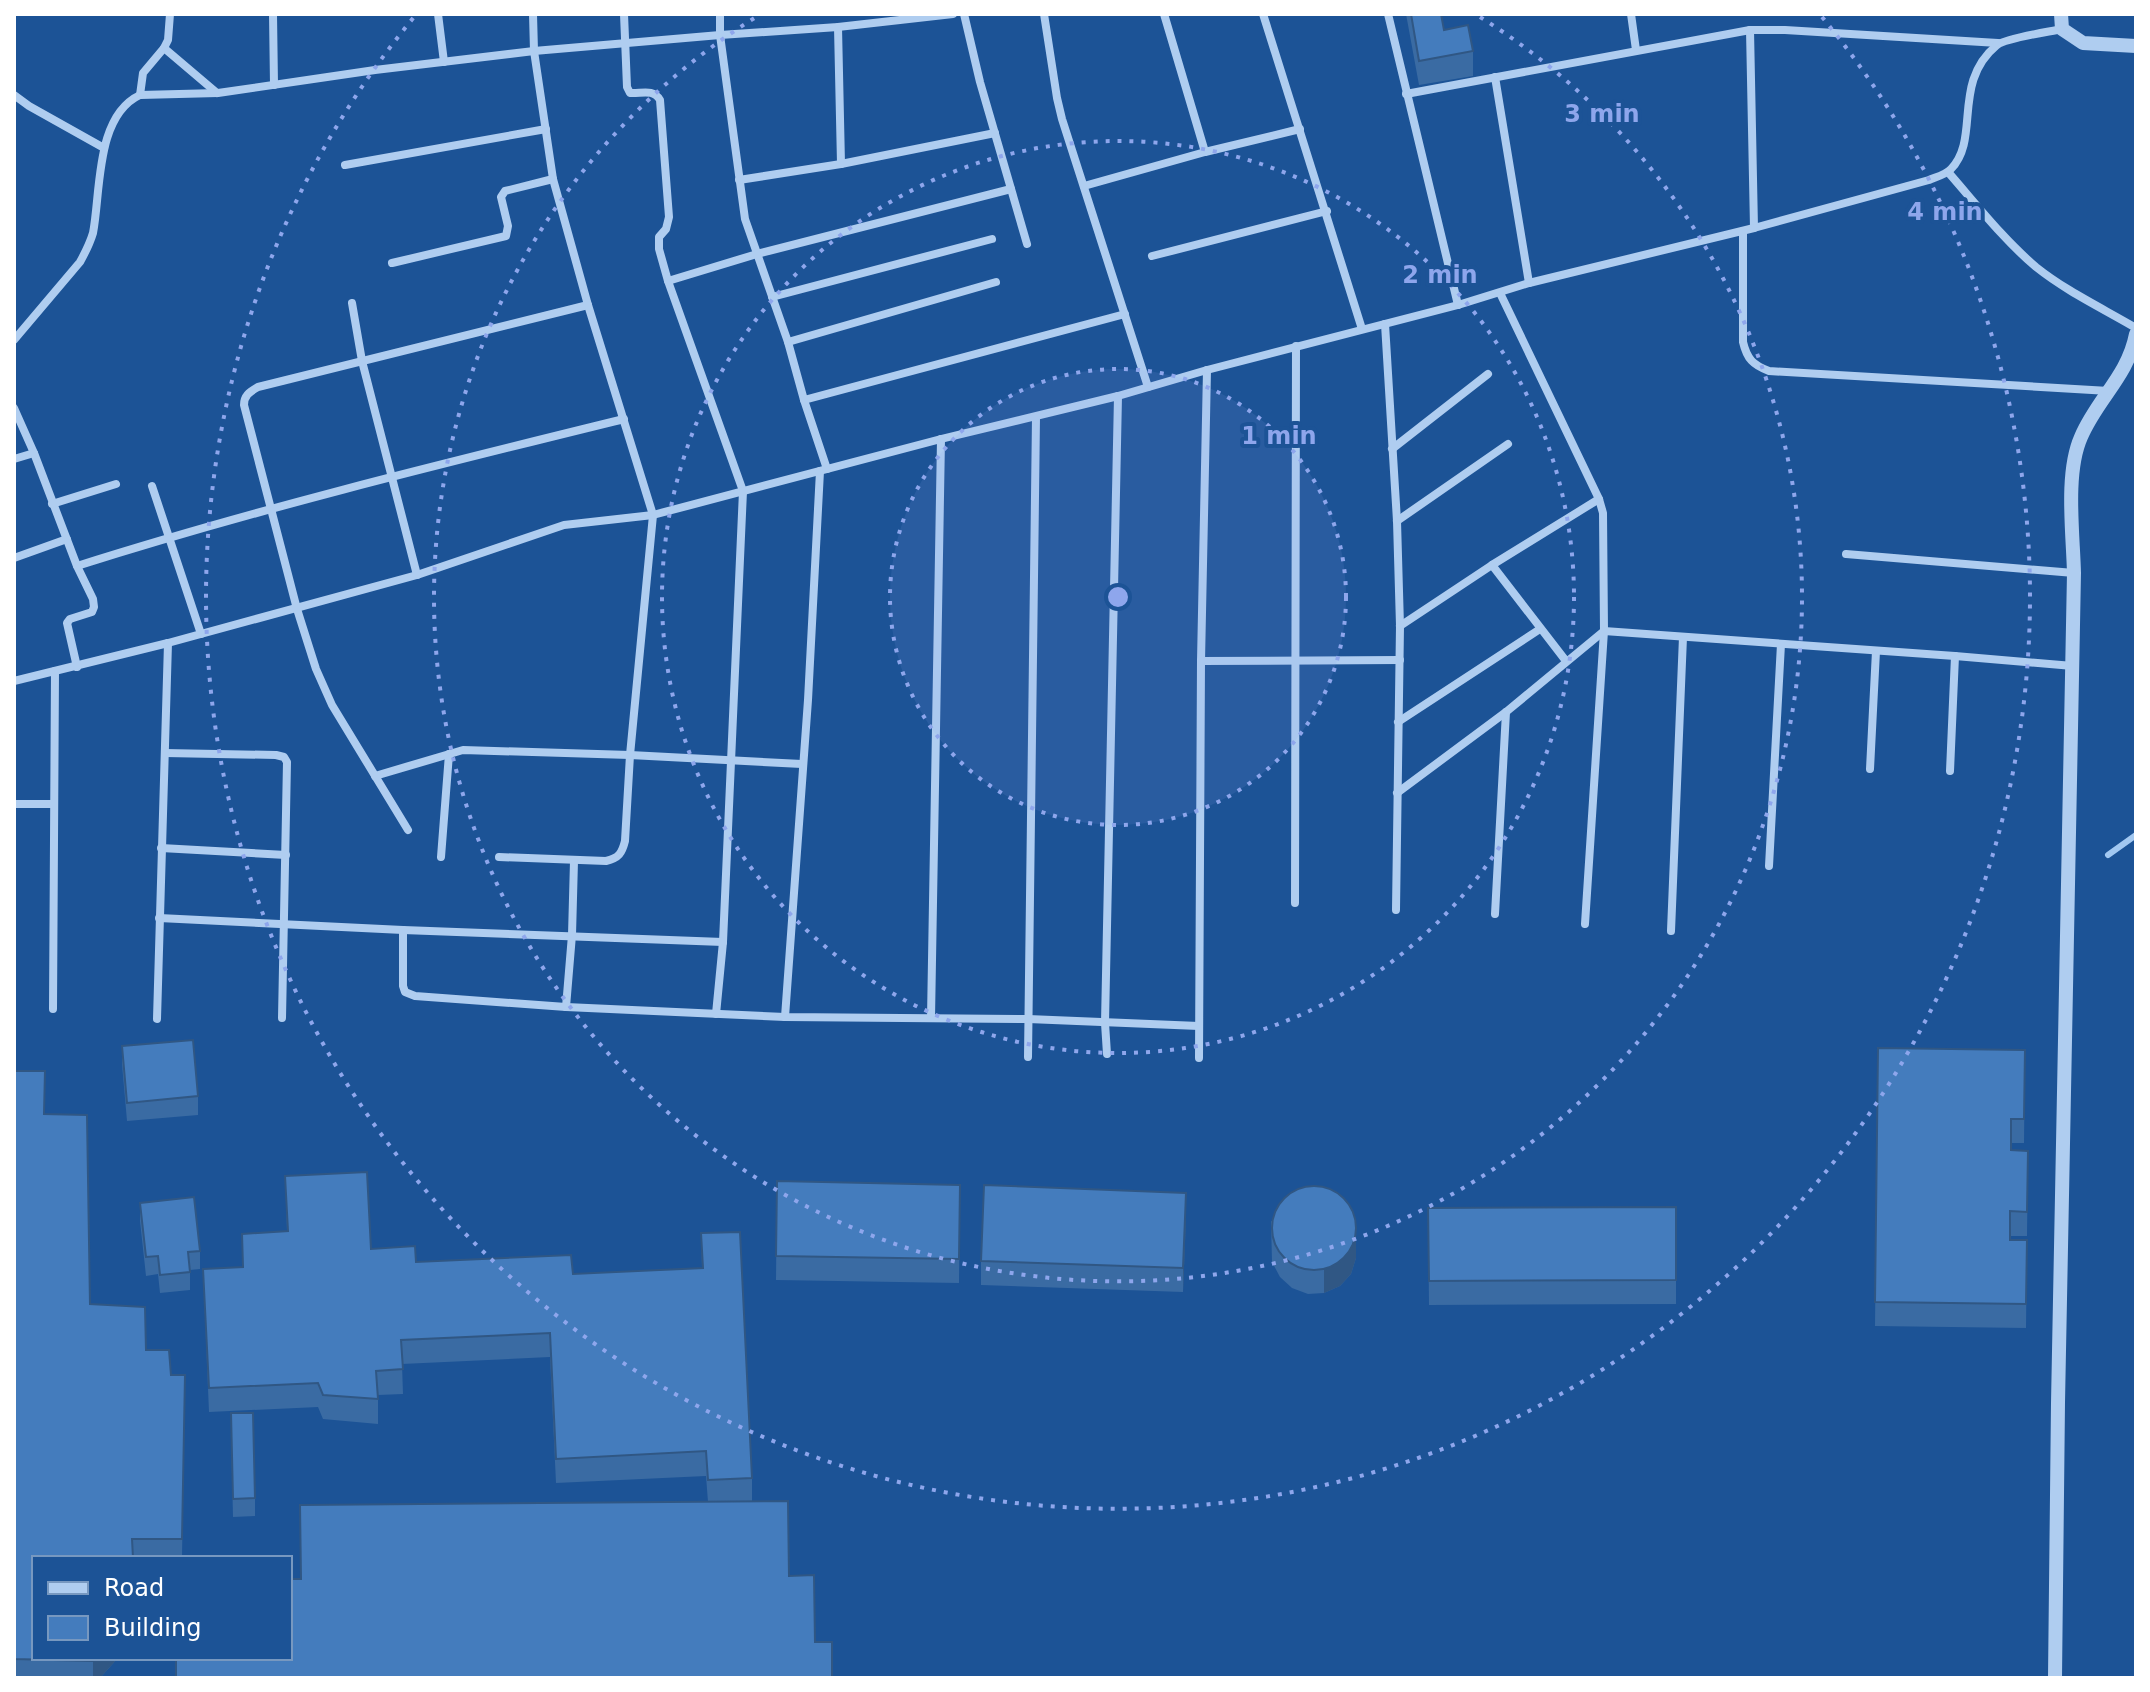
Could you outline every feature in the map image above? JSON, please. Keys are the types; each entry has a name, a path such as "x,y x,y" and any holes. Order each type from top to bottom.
{"street":[{"path":"140,95 143,73 168,40 170,14"},
{"path":"273,14 274,85"},
{"path":"438,14 444,62"},
{"path":"499,857 606,861 622,852 653,515 553,179 534,51 533,14"},
{"path":"624,14 627,87 630,93 650,92 657,94 660,100 669,217 666,229 659,237 659,244 668,281 743,491 723,942 716,1014"},
{"path":"720,14 720,35 745,219 788,342 824,470 785,1017"},
{"path":"14,340 80,262 87,249 92,235 104,148 117,116 131,99 140,95 218,93 534,51 838,27 953,14"},
{"path":"964,14 980,82 1027,244"},
{"path":"1044,14 1057,98 1148,387"},
{"path":"1164,14 1205,152"},
{"path":"1263,14 1362,329"},
{"path":"1388,14 1458,305"},
{"path":"1631,14 1636,50"},
{"path":"1406,94 1750,30 1998,43 2062,22 2083,43 2136,46"},
{"path":"838,27 841,164"},
{"path":"1750,30 1754,228"},
{"path":"14,681 77,667 417,575 564,525 653,515 1118,396 1529,283 1743,231 1929,180 1948,172 1959,159 1964,146 1969,90 1975,73 1998,43"},
{"path":"164,48 218,93"},
{"path":"1495,77 1529,283"},
{"path":"14,95 104,148"},
{"path":"345,165 546,129"},
{"path":"1084,186 1300,129"},
{"path":"739,180 841,164 995,133"},
{"path":"1948,172 2005,237 2038,268 2057,283 2136,328"},
{"path":"392,263 506,236 508,226 501,197 505,191 553,179"},
{"path":"668,281 757,254 1011,189"},
{"path":"1152,256 1327,211"},
{"path":"1743,231 1743,342 1747,357 1756,366 1769,371 2110,391"},
{"path":"772,297 992,239"},
{"path":"788,342 996,282"},
{"path":"1500,293 1599,499 1604,526 1604,631 1585,924"},
{"path":"352,303 362,361 417,575"},
{"path":"408,830 324,688 297,609 244,399 258,387 588,305"},
{"path":"804,400 1125,314"},
{"path":"1385,324 1400,626 1396,910"},
{"path":"2055,1678 2073,666 2072,477 2081,435 2122,374 2136,334"},
{"path":"1295,903 1296,346"},
{"path":"1199,1058 1201,661 1207,370"},
{"path":"1392,449 1488,374"},
{"path":"1107,1054 1105,1023 1118,396"},
{"path":"14,408 93,599 92,612 70,619 67,623 77,667"},
{"path":"1028,1057 1036,417"},
{"path":"77,566 170,536 624,419"},
{"path":"931,1018 941,439"},
{"path":"1397,521 1508,444"},
{"path":"14,459 34,453"},
{"path":"52,504 116,484"},
{"path":"152,486 201,634"},
{"path":"1400,626 1599,499"},
{"path":"14,558 67,539"},
{"path":"1846,554 2074,573"},
{"path":"1492,565 1566,661"},
{"path":"1398,722 1540,629"},
{"path":"1397,793 1506,712 1604,631 2073,666"},
{"path":"1671,931 1683,637"},
{"path":"157,1019 168,643"},
{"path":"1769,866 1781,644"},
{"path":"1870,769 1876,651"},
{"path":"1950,771 1955,656"},
{"path":"1201,661 1400,660"},
{"path":"53,1009 55,671"},
{"path":"1495,914 1506,712"},
{"path":"375,776 463,750 802,764"},
{"path":"165,753 284,757 288,768 282,1018"},
{"path":"441,857 449,754"},
{"path":"14,804 54,804"},
{"path":"161,848 286,855"},
{"path":"566,1007 574,861"},
{"path":"159,918 723,942"},
{"path":"403,930 403,986 409,995 566,1007 785,1017 1028,1019 1199,1026"}],"building":[{"path":"1411,14 1441,14 1444,30 1468,25 1473,51 1419,61"},
{"path":"193,1040 198,1096 127,1103 122,1046"},
{"path":"1878,1048 2025,1050 2024,1119 2011,1119 2011,1150 2028,1151 2027,1212 2010,1211 2010,1240 2027,1240 2026,1304 1875,1302"},
{"path":"14,1071 45,1071 44,1114 87,1115 90,1304 145,1307 146,1350 169,1350 171,1375 185,1375 182,1539 132,1539 133,1556 32,1556 32,1659 14,1659"},
{"path":"367,1172 371,1249 415,1246 416,1262 571,1255 573,1274 703,1268 701,1233 740,1232 752,1478 708,1480 706,1451 556,1459 550,1333 401,1340 403,1369 376,1371 378,1399 323,1395 318,1383 209,1388 203,1269 243,1267 242,1234 288,1231 285,1176"},
{"path":"777,1181 960,1185 959,1259 776,1256"},
{"path":"984,1185 1186,1193 1183,1268 981,1261"},
{"path":"1314,1186 1330,1189 1344,1198 1353,1212 1356,1228 1353,1244 1344,1258 1330,1267 1314,1270 1298,1267 1284,1258 1275,1244 1272,1228 1275,1212 1284,1198 1298,1189"},
{"path":"194,1197 200,1251 188,1252 190,1272 160,1275 158,1256 146,1257 140,1203"},
{"path":"1676,1207 1676,1280 1429,1281 1428,1208"},
{"path":"231,1413 253,1413 255,1498 233,1499"},
{"path":"788,1501 789,1576 814,1575 815,1642 832,1642 832,1678 176,1678 176,1660 292,1660 292,1579 301,1579 300,1505"}],"waterway":[{"path":"2108,855 2136,835"}]}
